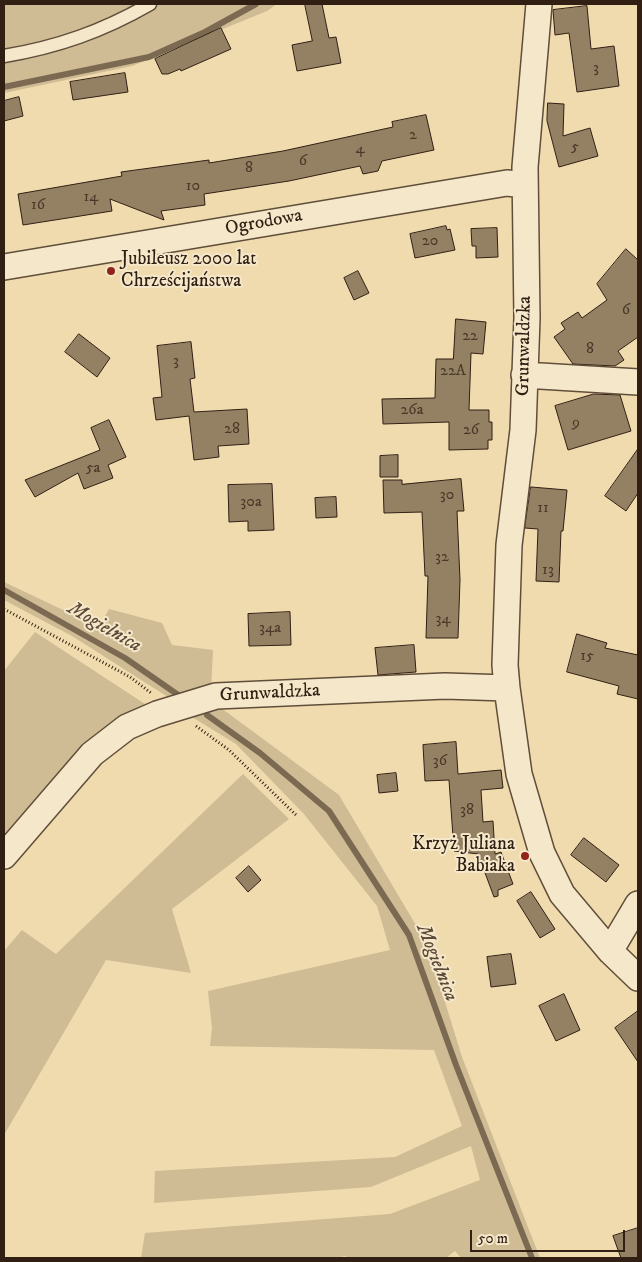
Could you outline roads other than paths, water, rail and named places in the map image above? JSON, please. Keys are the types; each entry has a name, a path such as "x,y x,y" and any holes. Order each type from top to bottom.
{"street":[{"name":"Grunwaldzka","path":"540,4 525,185 527,318 523,430 509,546 507,688 519,774 542,853 562,894 610,951 638,978"},
{"name":"Ogrodowa","path":"4,267 480,187 507,183 525,185"},
{"path":"524,375 638,382"},
{"name":"Grunwaldzka","path":"4,856 92,754 127,727 157,714 216,696 444,686 507,688"},
{"path":"610,951 638,904"}],"lane":[{"path":"4,56 56,46 118,22 150,4"}],"waterway":[{"path":"4,87 149,57 205,32 256,4"},
{"name":"Mogielnica","path":"4,590 125,658 184,699"},
{"name":"Mogielnica","path":"207,715 260,753 329,811 409,935 456,1065 532,1258"}],"place":[{"name":"Jubileusz 2000 lat Chrześcijaństwa","path":"111,271"},
{"name":"Krzyż Juliana Babiaka","path":"525,856"}]}
